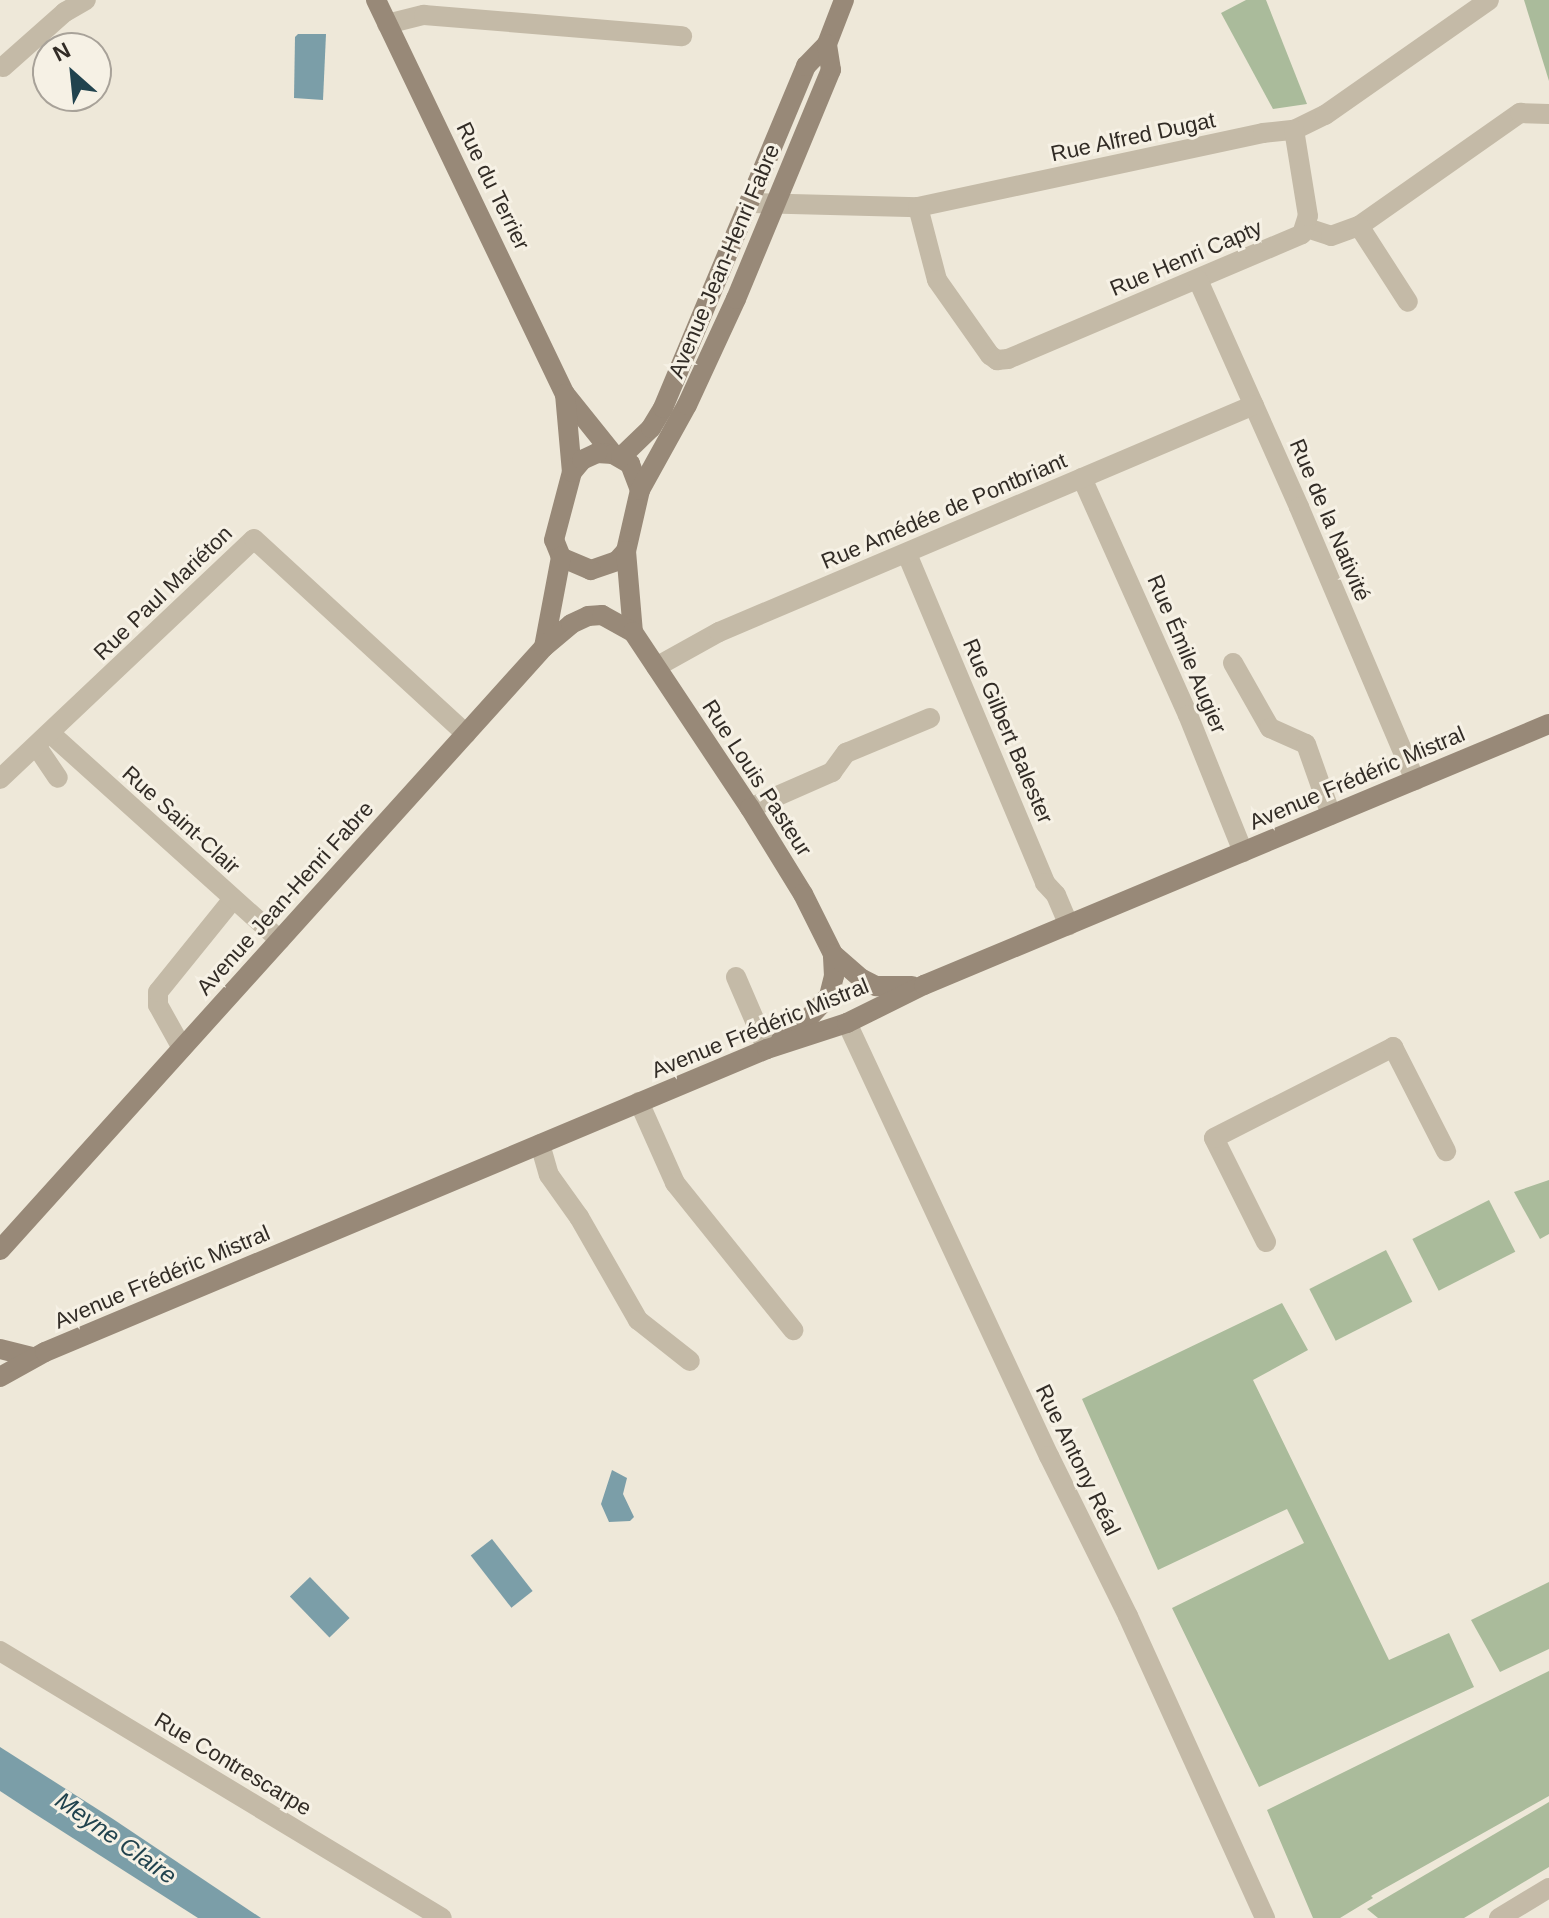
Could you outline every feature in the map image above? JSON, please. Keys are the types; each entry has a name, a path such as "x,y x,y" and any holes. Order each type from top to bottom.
{"main road":[{"name":"Rue du Terrier","path":"376,0 565,394 617,456"},
{"name":"Avenue Jean-Henri Fabre","path":"617,456 651,428 663,408 806,66 827,44 844,0"},
{"name":"Avenue Jean-Henri Fabre","path":"640,490 687,405 775,204 831,70 827,44"},
{"name":"Rue du Terrier","path":"565,394 572,472"},
{"path":"597,453 617,456 636,473 640,490 626,551 617,561 591,570 561,557 555,548 555,529 572,472 582,460 597,453"},
{"name":"Rue Louis Pasteur","path":"626,551 633,632 750,808 803,894 833,954 862,979 876,986 924,985"},
{"path":"544,647 561,557"},
{"path":"544,647 571,624 588,616 602,615 633,632"},
{"name":"Avenue Jean-Henri Fabre","path":"0,1250 544,647"},
{"name":"Avenue Frédéric Mistral","path":"0,1377 33,1357 767,1049 847,1023 924,985 1549,724"},
{"path":"767,1049 801,1026 829,996 834,976 833,954"},
{"path":"0,1349 33,1357"}],"street":[{"path":"3,67 65,12 86,0"},
{"name":"Rue Alfred Dugat","path":"749,203 918,207 1263,133 1294,130 1325,115 1489,0"},
{"path":"387,24 424,15 682,36"},
{"path":"1294,130 1308,216 1307,228 1331,236 1359,226 1520,113 1549,114"},
{"name":"Rue Henri Capty","path":"918,207 937,280 990,355 997,360 1008,359 1198,280 1302,234 1307,228"},
{"path":"1359,226 1408,302"},
{"name":"Rue de la Nativité","path":"1198,280 1415,780"},
{"name":"Rue Amédée de Pontbriant","path":"656,667 719,632 1254,405"},
{"name":"Rue Émile Augier","path":"1082,478 1188,715 1243,852"},
{"name":"Rue Paul Mariéton","path":"0,779 254,539 466,734"},
{"name":"Rue Gilbert Balester","path":"907,554 1045,883 1056,895 1069,925"},
{"path":"1233,663 1270,728 1306,744 1331,815"},
{"path":"750,808 832,772 846,753 930,718"},
{"path":"44,740 58,778"},
{"name":"Rue Saint-Clair","path":"44,740 280,940"},
{"path":"182,1048 163,1017 158,992 233,899"},
{"path":"736,977 767,1049"},
{"name":"Rue Antony Réal","path":"847,1023 1049,1456 1128,1616 1265,1918"},
{"path":"1266,1242 1214,1138 1393,1047 1446,1151"},
{"path":"639,1102 675,1183 793,1330"},
{"path":"540,1144 549,1175 579,1217 638,1320 690,1361"},
{"name":"Rue Contrescarpe","path":"0,1651 442,1918"},
{"path":"1499,1918 1549,1888"}],"green space":[{"path":"1246,0 1266,0 1307,104 1273,109 1221,13"},
{"path":"1524,0 1549,0 1549,81"},
{"path":"1549,1180 1549,1234 1540,1239 1514,1192"},
{"path":"1489,1200 1515,1252 1439,1291 1412,1239"},
{"path":"1386,1250 1412,1302 1336,1341 1309,1289"},
{"path":"1282,1303 1308,1350 1253,1380 1389,1660 1449,1633 1474,1687 1259,1787 1172,1608 1304,1543 1287,1509 1158,1570 1082,1399"},
{"path":"1549,1582 1549,1649 1500,1672 1471,1620"},
{"path":"1549,1671 1549,1796 1371,1896 1373,1898 1340,1918 1313,1918 1267,1810"},
{"path":"1549,1802 1549,1867 1464,1918 1378,1918 1367,1909"}],"water":[{"path":"298,34 326,34 323,100 294,98 295,37"},
{"path":"612,1470 627,1478 623,1494 634,1517 630,1521 609,1522 601,1504"},
{"path":"492,1539 533,1591 511,1608 471,1556"},
{"path":"310,1577 350,1618 329,1637 290,1596"},
{"name":"Meyne Claire","path":"0,1747 261,1918 198,1918 32,1812 0,1791"}]}
